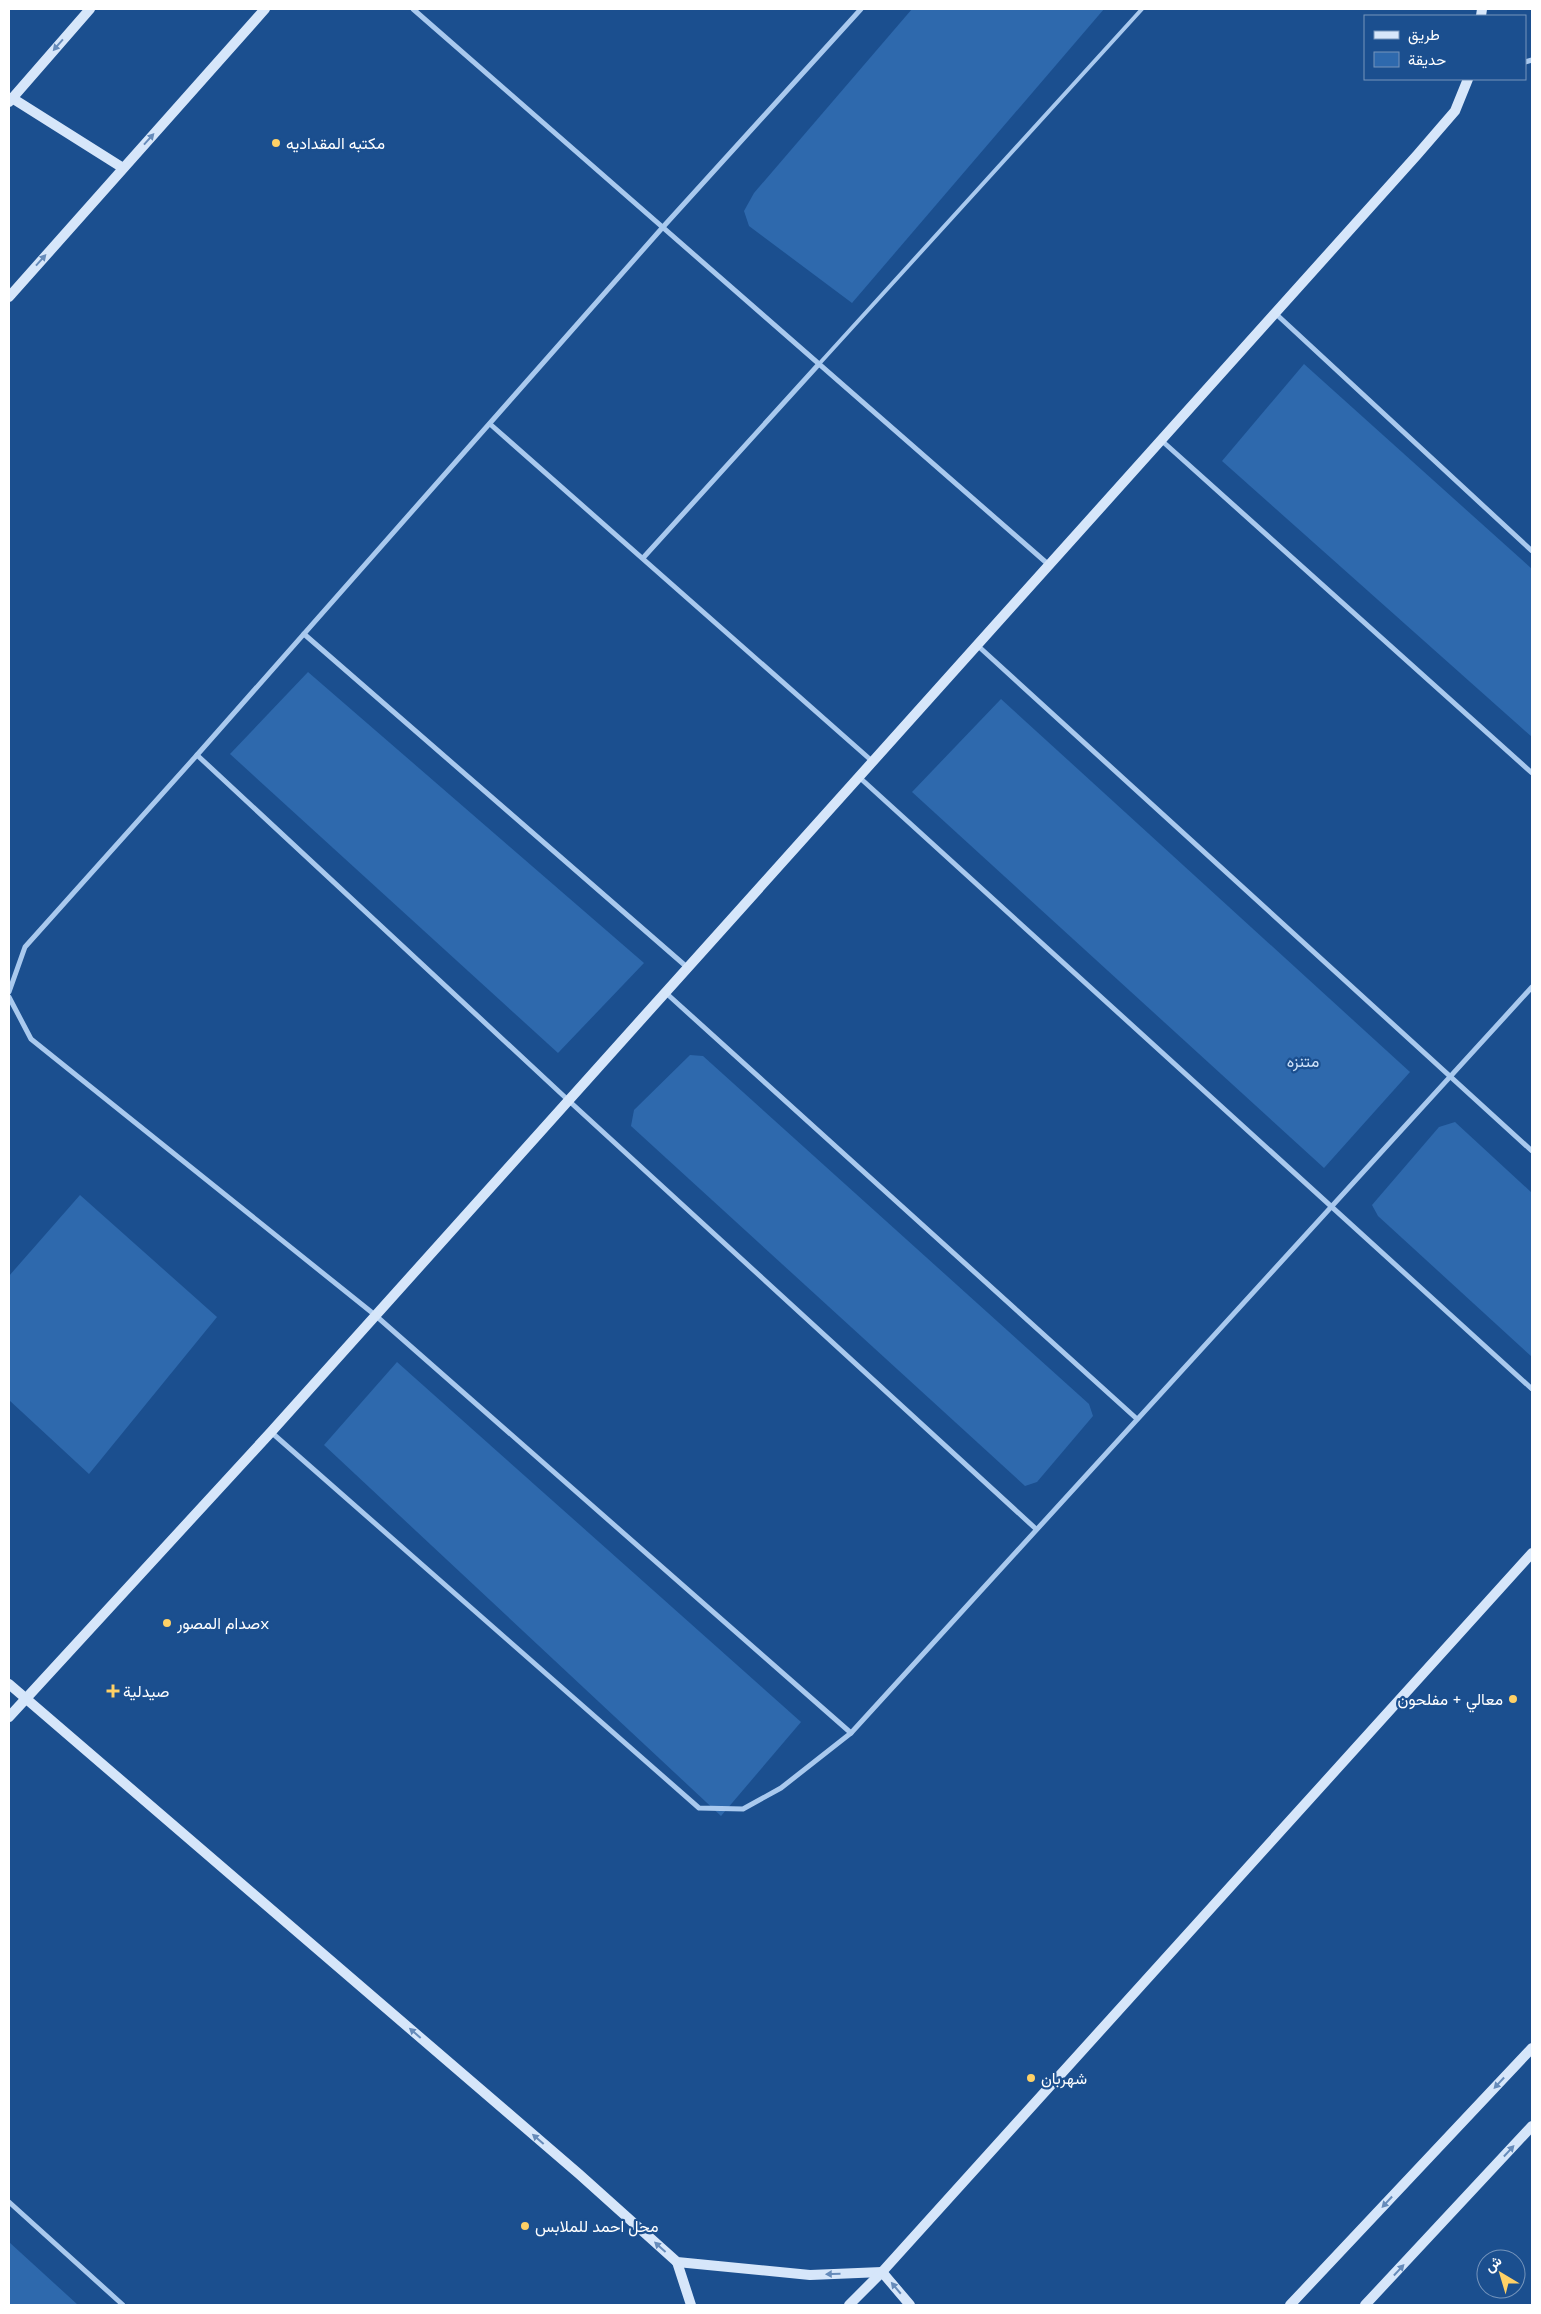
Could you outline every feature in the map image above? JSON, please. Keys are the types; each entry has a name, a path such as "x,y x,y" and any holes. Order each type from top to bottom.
{"street":[{"path":"90,9 11,100 123,168"},
{"path":"9,297 264,9"},
{"path":"413,9 1049,565"},
{"path":"9,992 25,947 198,755 663,227 861,9"},
{"path":"9,1717 272,1432 1455,111 1468,80"},
{"path":"1275,313 1532,551"},
{"path":"642,558 819,364"},
{"path":"490,424 872,761"},
{"path":"1161,439 1532,773"},
{"path":"304,634 688,968"},
{"path":"977,645 1532,1151"},
{"path":"198,755 568,1100 1036,1529"},
{"path":"858,776 1532,1388"},
{"path":"272,1432 699,1808 743,1809 781,1788 851,1734 1532,987"},
{"path":"666,993 1137,1419"},
{"path":"9,997 31,1040 375,1315 851,1734"},
{"path":"849,2305 882,2272 1532,1553"},
{"path":"9,1684 579,2174 677,2262 690,2305"},
{"path":"1290,2305 1532,2048"},
{"path":"1365,2305 1532,2126"},
{"path":"9,2202 123,2305"},
{"path":"677,2262 784,2274 882,2272"},
{"path":"882,2272 910,2305"}],"lane":[{"path":"819,364 1142,9"}],"green space":[{"path":"912,9 1104,9 852,303 749,226 744,211 754,193"},
{"path":"1304,364 1532,569 1532,737 1222,461"},
{"path":"308,672 644,963 558,1053 230,754"},
{"name":"متنزه","path":"1001,699 1410,1072 1324,1168 912,792"},
{"path":"690,1055 703,1056 1089,1404 1093,1416 1037,1482 1025,1486 631,1126 634,1110"},
{"path":"1455,1122 1532,1193 1532,1357 1378,1216 1372,1205 1439,1127"},
{"path":"80,1195 217,1317 89,1474 9,1400 9,1276"},
{"path":"397,1362 801,1722 721,1816 324,1445"},
{"path":"9,2242 78,2305 9,2305"}],"place":[{"name":"مكتبه المقداديه","path":"276,143"},
{"name":"صدام المصورx","path":"167,1623"},
{"name":"صيدلية","path":"113,1691"},
{"name":"معالي + مفلحون","path":"1513,1699"},
{"name":"شهربان","path":"1031,2078"},
{"name":"محل احمد للملابس","path":"525,2226"}]}
